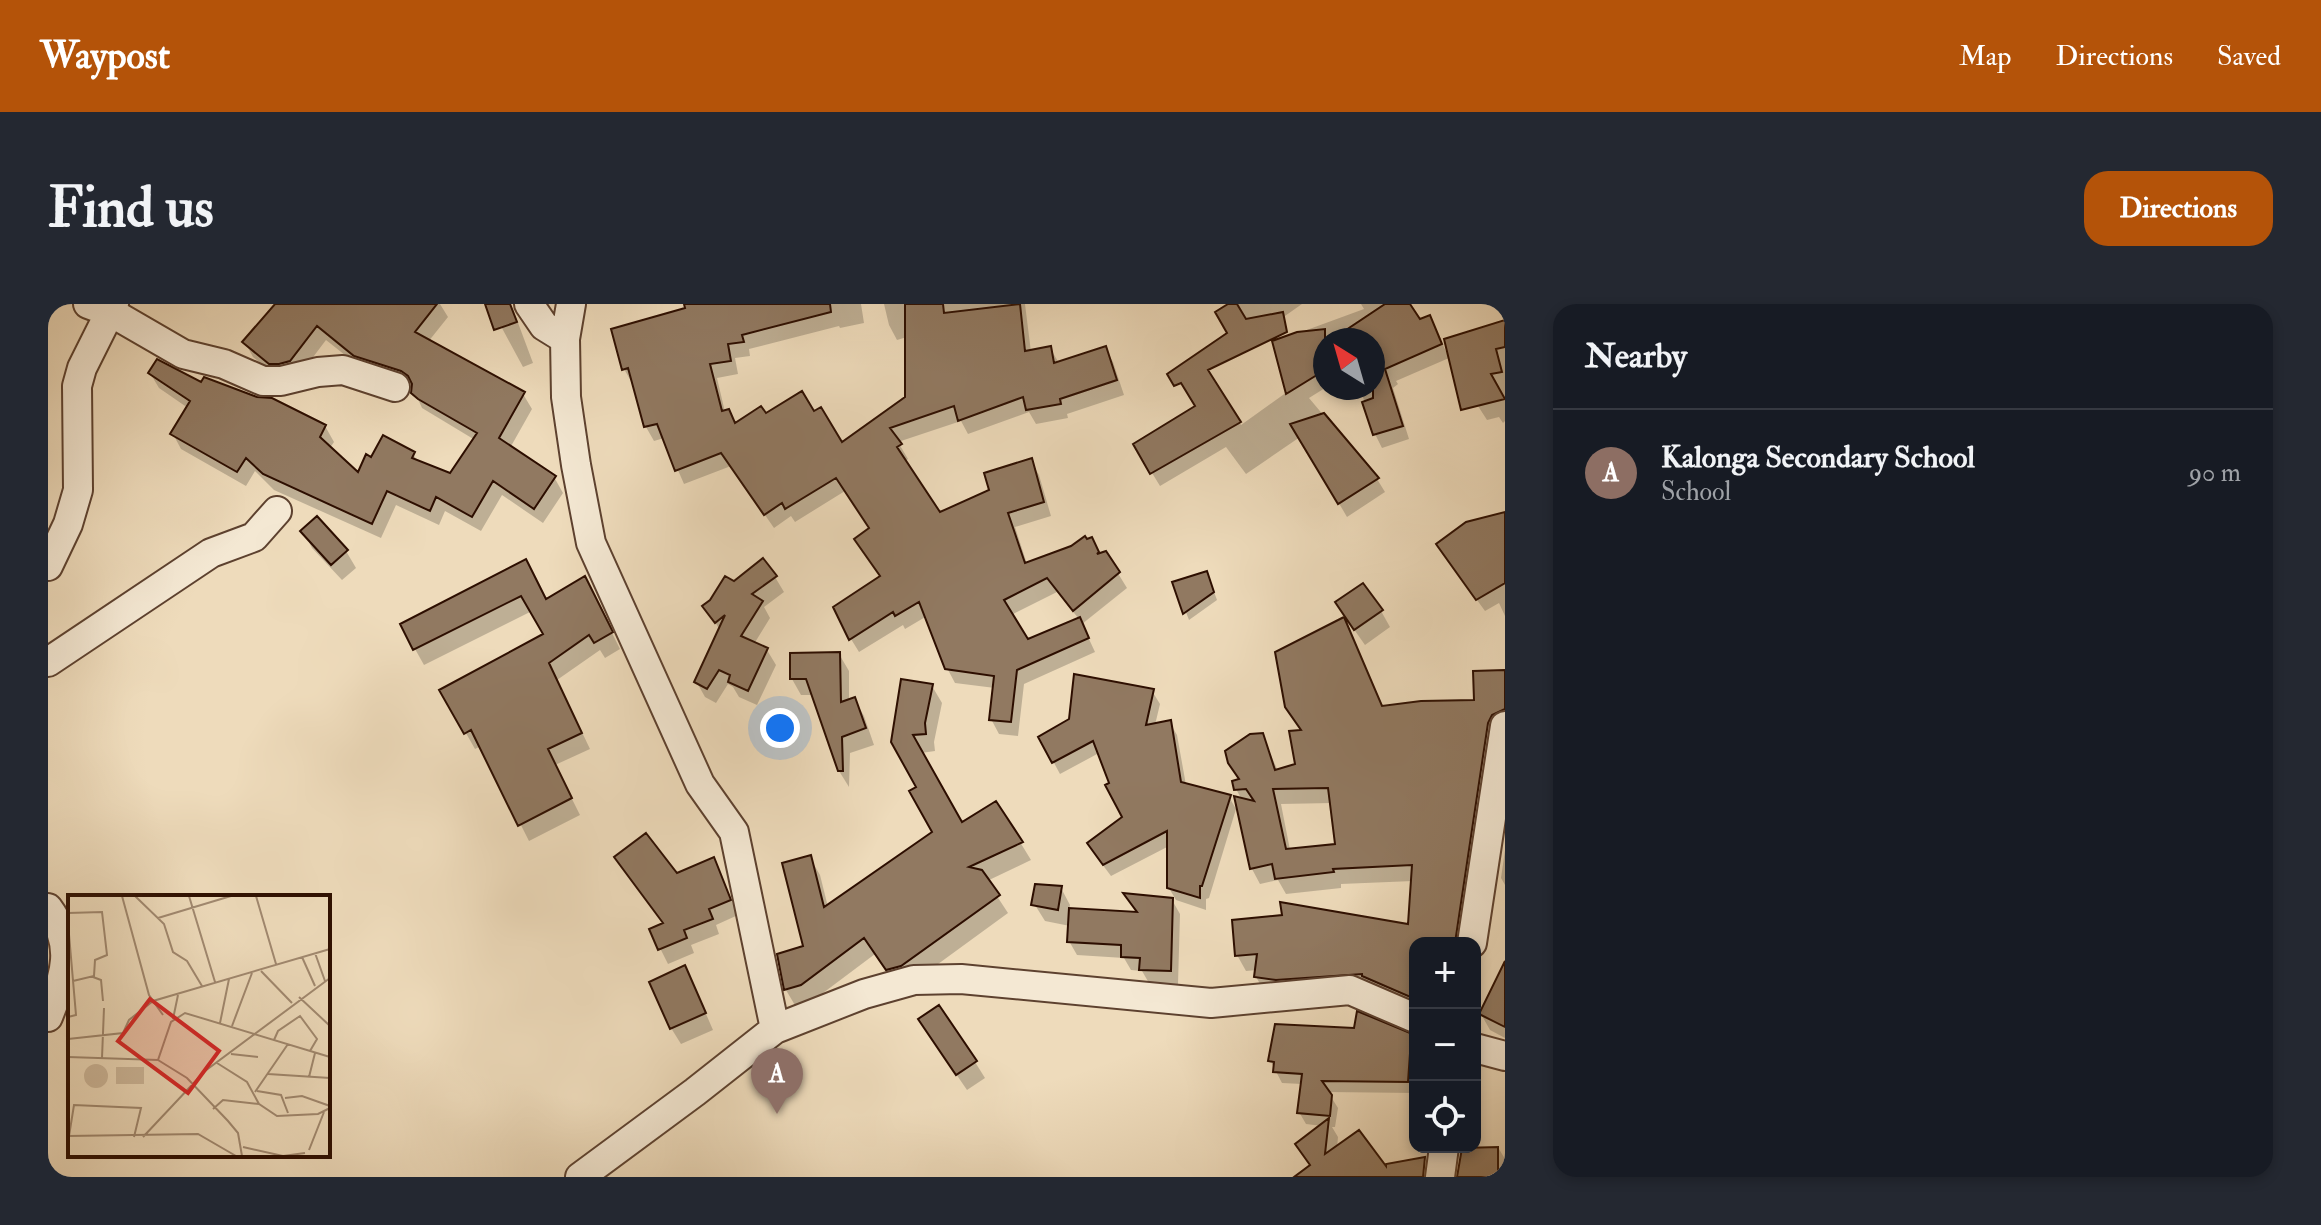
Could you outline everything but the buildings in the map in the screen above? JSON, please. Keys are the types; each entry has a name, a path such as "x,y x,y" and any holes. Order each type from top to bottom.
{"street":[{"path":"529,304 544,326 565,339"},
{"path":"571,304 565,339 566,397 591,543 700,784 734,832 775,1029"},
{"path":"48,566 68,524 78,490 77,386 105,307 183,354 224,364 263,381 281,381 343,370 395,387"},
{"path":"48,662 211,553 254,537 277,511"},
{"path":"1473,937 1505,726"},
{"path":"48,908 61,931 67,958 48,1017"},
{"path":"580,1177 775,1029 864,994 914,980 961,979 1211,1003 1350,990 1409,1015"},
{"path":"1481,1050 1505,1056"},
{"path":"1440,1177 1443,1153"}],"place":[{"name":"Kalonga Secondary School","path":"777,1114"}]}
